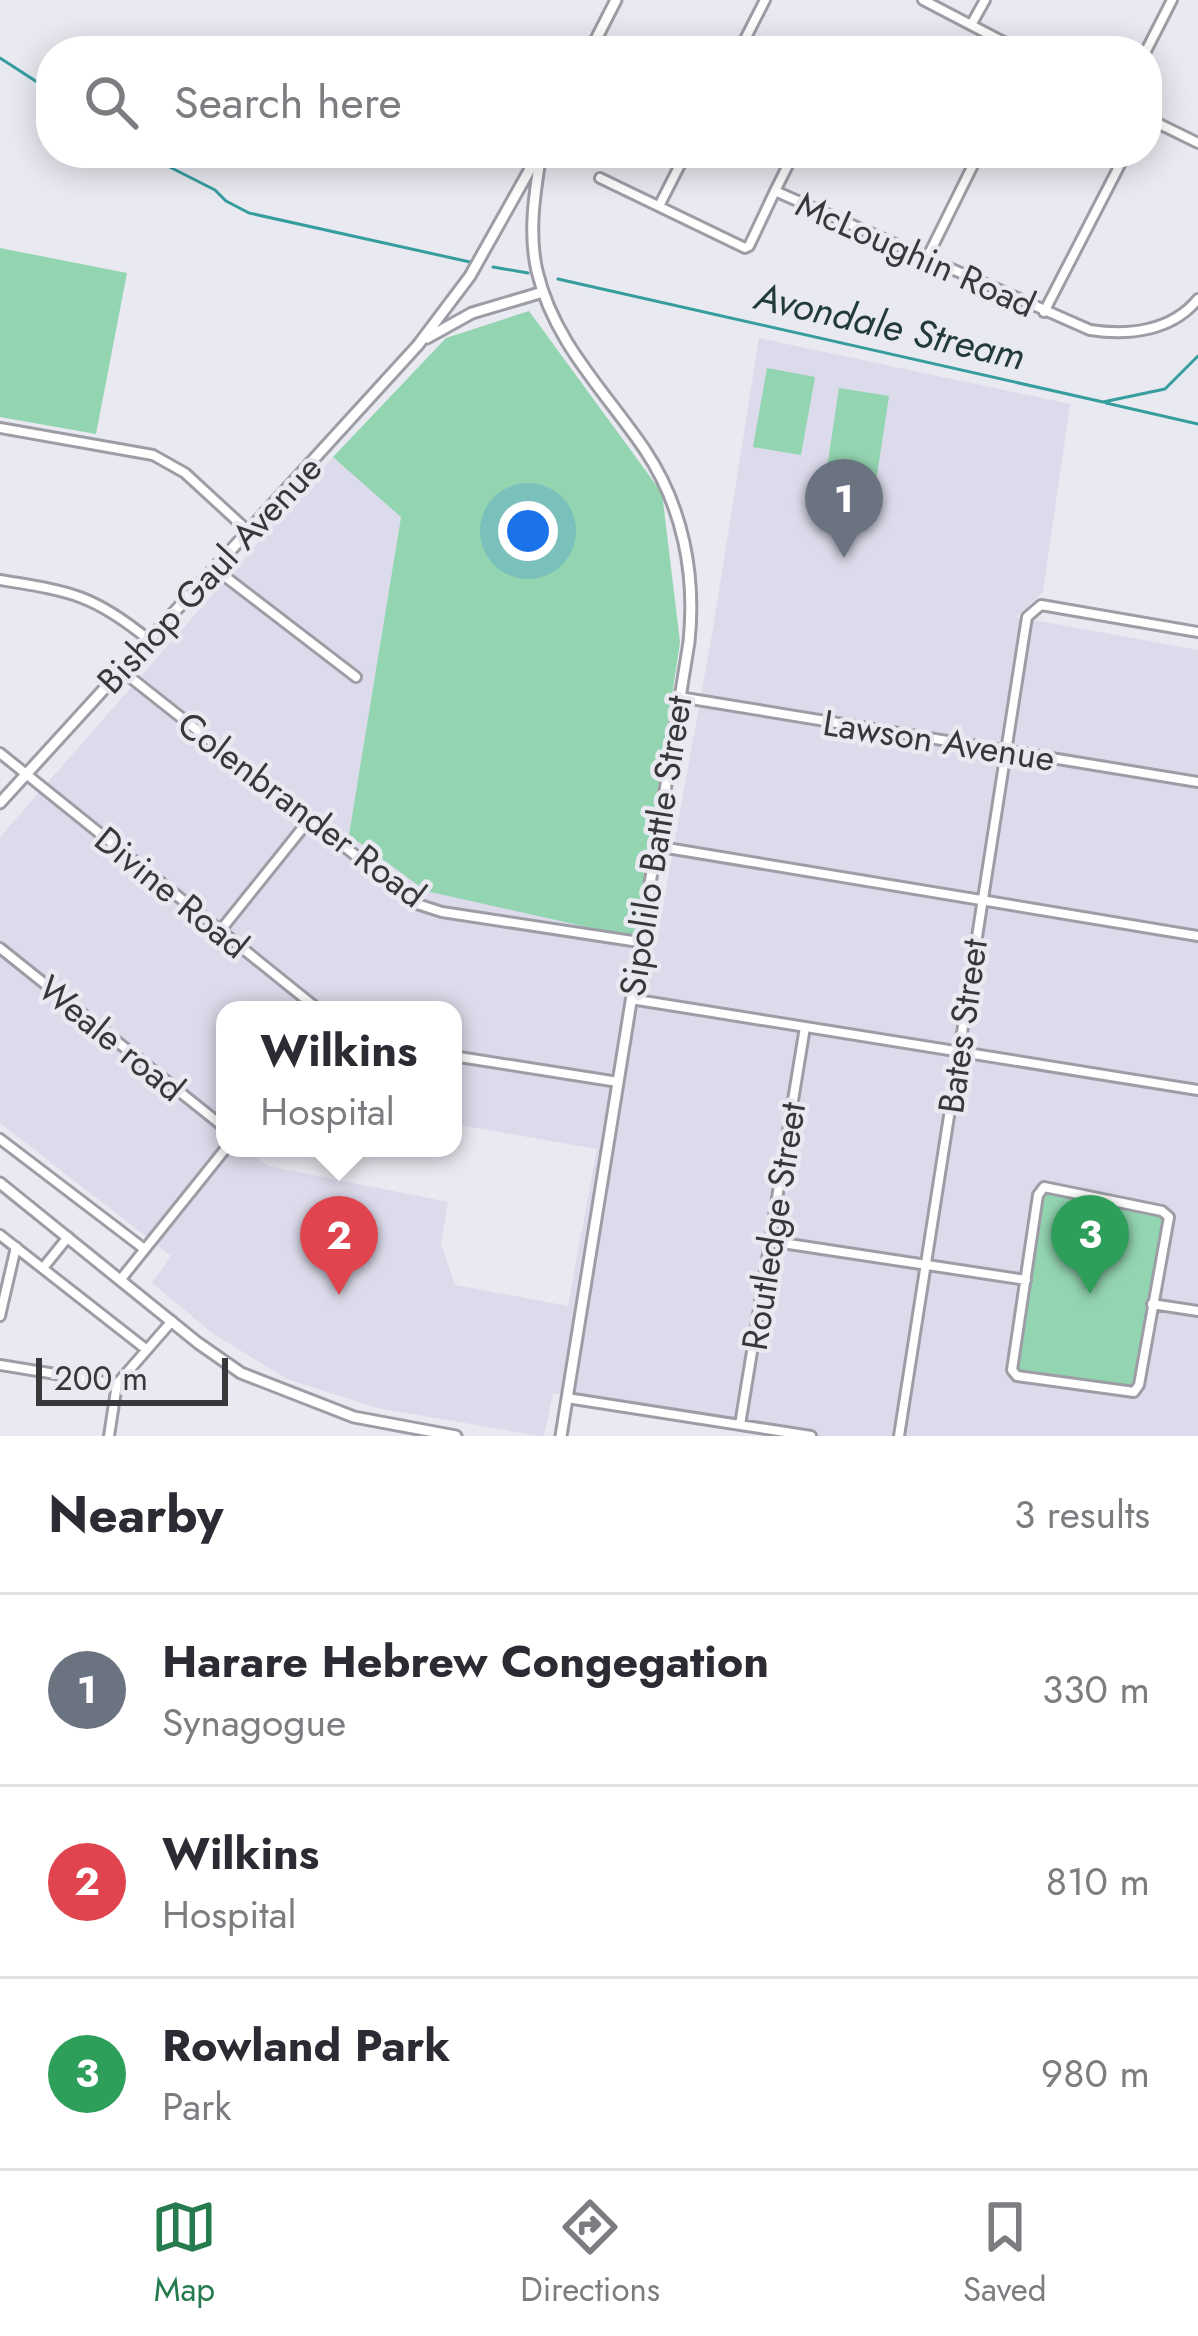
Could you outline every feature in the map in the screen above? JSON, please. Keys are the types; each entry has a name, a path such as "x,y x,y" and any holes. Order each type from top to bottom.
{"main road":[{"path":"598,36 616,0"},
{"path":"418,345 470,276 531,168"},
{"path":"418,345 472,313 543,292 532,243 539,168"},
{"name":"Sipolilo Battle Street","path":"543,292 571,352 645,450 677,516 688,562 692,618 561,1436"},
{"name":"Bishop Gaul Avenue","path":"0,803 418,345"},
{"path":"0,1183 224,1362 274,1389 355,1417 456,1436"}],"street":[{"path":"747,36 765,0"},
{"path":"923,0 991,36"},
{"path":"971,26 985,0"},
{"path":"1154,36 1172,0"},
{"path":"1162,125 1198,143"},
{"path":"659,206 678,168"},
{"path":"776,191 787,168"},
{"path":"927,258 972,168"},
{"path":"1044,312 1118,168"},
{"name":"McLoughin Road","path":"600,178 745,248 776,191 1090,330 1130,333 1177,318 1198,299"},
{"path":"0,428 153,455 185,473 248,531"},
{"path":"214,568 356,676"},
{"path":"0,580 83,595 149,640"},
{"name":"Bates Street","path":"899,1436 1027,617 1041,605 1198,632"},
{"name":"Colenbrander Road","path":"121,670 403,894 430,909 639,942"},
{"name":"Lawson Avenue","path":"679,697 1198,782"},
{"name":"Divine Road","path":"0,753 308,1001"},
{"path":"220,931 310,819"},
{"path":"656,847 1198,936"},
{"name":"Weale road","path":"0,948 216,1121"},
{"path":"630,998 1198,1090"},
{"name":"Routledge Street","path":"740,1425 805,1027"},
{"path":"462,1057 618,1082"},
{"path":"0,1139 143,1248"},
{"path":"121,1279 219,1157"},
{"path":"1048,1187 1167,1215 1134,1392 1017,1376 1012,1365 1027,1280 1038,1195 1048,1187"},
{"path":"0,1234 147,1350"},
{"path":"43,1268 68,1237"},
{"path":"769,1241 1027,1280"},
{"path":"0,1316 16,1247"},
{"path":"1152,1304 1198,1311"},
{"path":"109,1436 117,1384 172,1321"},
{"path":"0,1365 117,1384"},
{"path":"567,1398 812,1436"}],"shaded area":[{"path":"759,338 1070,404 1043,592 1016,617 1198,650 1198,1436 813,1436 553,1393 544,1436 540,1436 377,1408 287,1379 215,1335 152,1283 171,1256 0,1123 0,837 333,457 401,516 350,835 636,938 657,939"}],"green space":[{"path":"0,248 127,273 96,434 0,417"},
{"path":"529,311 662,493 680,642 636,938 426,891 349,835 401,517 333,457 446,338"},
{"path":"767,368 815,377 801,455 753,447"},
{"path":"839,388 889,396 876,482 826,474"},
{"path":"830,480 873,487 869,514 826,507"},
{"path":"1040,1189 1171,1215 1135,1393 1012,1374"}],"waterway":[{"name":"Avondale Stream","path":"0,58 36,81"},
{"name":"Avondale Stream","path":"172,168 249,213 470,262"},
{"name":"Avondale Stream","path":"493,267 528,273"},
{"name":"Avondale Stream","path":"558,279 1103,402 1165,389 1198,356"},
{"path":"1106,403 1198,424"}],"place":[{"name":"Harare Hebrew Congegation","path":"844,558"},
{"name":"Rowland Park","path":"1090,1294"},
{"name":"Wilkins","path":"339,1295"}]}
